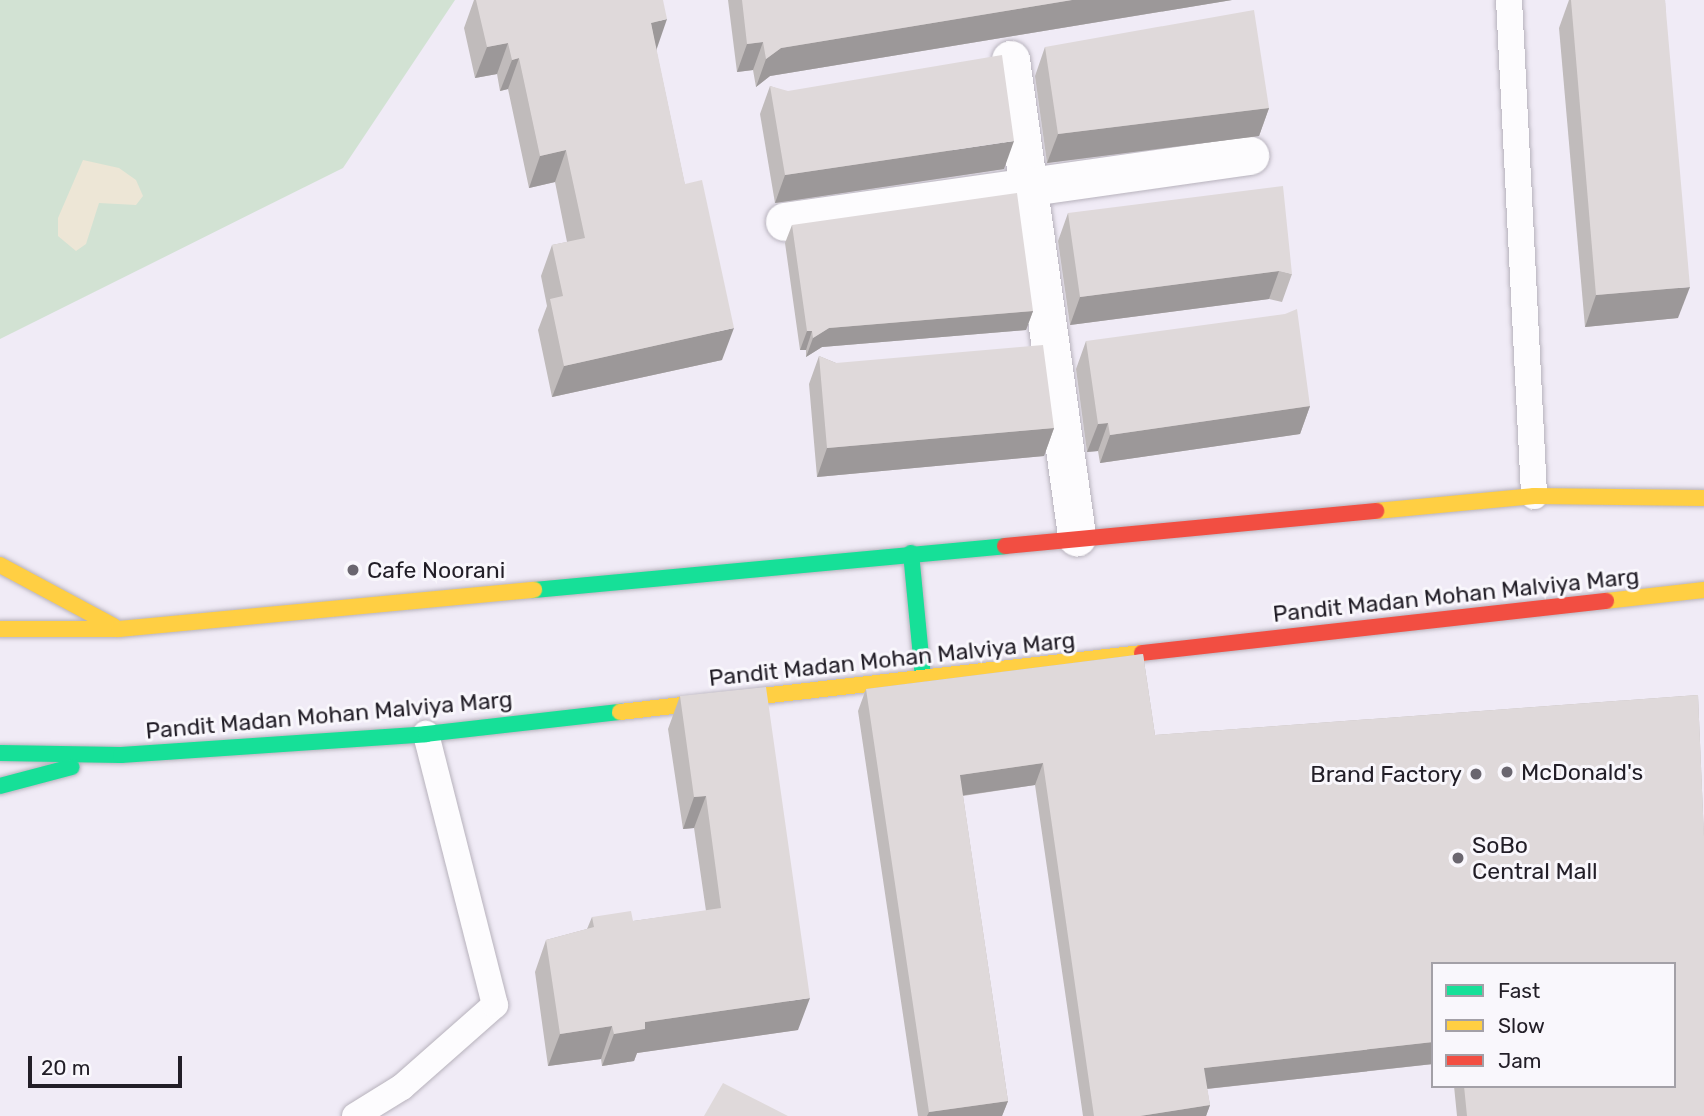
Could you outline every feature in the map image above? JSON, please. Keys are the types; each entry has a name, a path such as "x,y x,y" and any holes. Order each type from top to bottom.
{"main road":[{"path":"0,629 119,629 1534,496 1704,498"},
{"path":"911,553 923,678"},
{"path":"0,565 119,629"},
{"name":"Pandit Madan Mohan Malviya Marg","path":"0,753 121,754 426,734 1704,590"},
{"path":"0,786 121,754"}],"street":[{"path":"971,66 1051,53"},
{"path":"1011,60 1077,537"},
{"path":"785,222 1250,156"},
{"path":"1011,353 1092,344"}],"lane":[{"path":"1509,0 1534,496"},
{"path":"355,1116 401,1087 495,1005 426,734"}],"green space":[{"path":"0,0 455,0 343,168 0,339"}],"sand":[{"path":"83,160 119,168 136,180 143,196 136,205 99,203 86,244 76,251 58,236 58,218"}],"building":[{"path":"476,0 663,0 667,19 651,23 685,184 702,180 734,328 564,366 550,299 563,296 552,245 585,238 566,150 540,156 519,58 512,60 508,43 487,47"},
{"path":"742,0 1072,0 781,48 766,59 763,42 747,44"},
{"path":"1571,0 1665,0 1690,287 1596,295"},
{"path":"1254,10 1269,108 1058,134 1045,47"},
{"path":"1002,55 1014,141 785,175 770,86 788,91"},
{"path":"1283,186 1292,274 1279,271 1080,297 1068,213"},
{"path":"1017,193 1033,311 829,328 813,338 812,331 807,331 792,225"},
{"path":"1297,309 1310,406 1110,435 1108,423 1098,424 1086,341 1285,314"},
{"path":"1043,345 1054,428 827,448 819,356 836,363"},
{"path":"1143,654 1155,735 1698,695 1704,837 1704,1116 1467,1116 1464,1088 1676,1088 1676,962 1431,962 1431,1042 1204,1068 1210,1105 1140,1116 1094,1116 1043,763 960,775 1008,1101 929,1112 866,689"},
{"path":"766,687 810,998 645,1022 645,1029 614,1034 612,1026 560,1034 546,940 594,927 592,917 631,911 633,921 721,908 706,796 694,797 680,696"},
{"path":"723,1083 788,1116 704,1116"}],"traffic: fast":[{"path":"534,590 1005,546"},
{"path":"911,553 923,678"},
{"path":"0,753 121,755 426,734 620,712"},
{"path":"0,786 72,767"}],"traffic: slow":[{"path":"1376,511 1534,496 1704,498"},
{"path":"0,565 114,626"},
{"path":"0,629 119,629 534,590"},
{"path":"1606,601 1704,590"},
{"path":"620,712 1142,653"}],"traffic: jam":[{"path":"1005,546 1376,511"},
{"path":"1142,653 1606,601"}],"place":[{"name":"Cafe Noorani","path":"353,570"},
{"name":"McDonald's","path":"1507,772"},
{"name":"Brand Factory","path":"1476,774"},
{"name":"SoBo Central Mall","path":"1458,858"}]}
